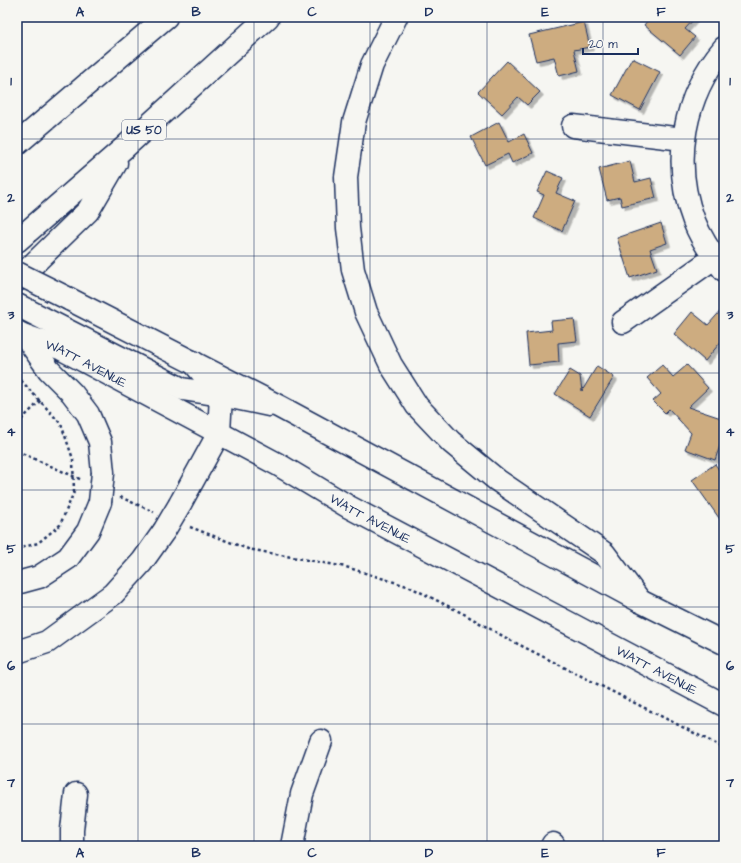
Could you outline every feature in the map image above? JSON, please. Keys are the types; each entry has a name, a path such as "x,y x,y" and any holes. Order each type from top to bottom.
{"main road":[{"path":"17,144 166,17"},
{"name":"US 50","path":"17,242 125,147 268,17"},
{"path":"396,17 372,64 358,108 354,122 346,177 348,228 353,270 366,312 391,365 417,406 452,442 497,480 604,553 640,600"},
{"path":"623,322 719,264 694,222 689,208 683,179 683,139 689,112 699,85 714,60 724,48"},
{"path":"573,126 683,139"},
{"path":"17,280 88,211 125,147"},
{"path":"17,272 280,407 640,600 724,643"},
{"path":"17,305 182,389 280,407"},
{"path":"17,583 39,576 68,558 88,532 108,498 94,477 100,442 88,414 72,392 49,370 21,334"},
{"name":"WATT AVENUE","path":"21,334 60,348 279,465 349,508 724,705"},
{"path":"17,652 47,642 113,594 142,562 162,523 180,504 219,434 220,395 193,362"},
{"path":"182,389 219,434"},
{"path":"292,846 302,794 321,741"},
{"path":"72,846 76,794"}],"path":[{"path":"17,376 41,400 61,424 73,459 74,492 60,525 38,543 17,549"},
{"path":"17,424 41,400"},
{"path":"17,451 94,477"},
{"path":"108,498 162,523"},
{"path":"189,527 248,549 346,567 410,586 508,639 724,748"}],"building":[{"path":"650,17 696,17 685,29 695,37 680,55 644,25"},
{"path":"584,22 590,47 574,50 579,71 559,76 554,57 536,61 529,35"},
{"path":"632,58 660,72 640,110 612,95"},
{"path":"507,61 540,92 527,105 518,97 502,114 478,92"},
{"path":"499,122 509,142 524,134 533,153 512,163 508,154 485,165 471,137"},
{"path":"630,161 635,182 651,178 656,198 622,206 620,197 607,200 599,169"},
{"path":"547,171 563,178 556,193 575,201 562,231 534,218 544,195 537,192"},
{"path":"661,223 667,243 650,249 657,269 630,278 617,238"},
{"path":"724,307 724,338 705,361 674,334 692,312 708,325"},
{"path":"574,319 577,341 558,343 559,362 529,365 526,333 552,330 551,321"},
{"path":"662,365 673,377 687,365 708,388 688,407 724,419 724,434 715,460 685,449 691,433 669,409 665,413 653,401 661,394 647,378"},
{"path":"597,366 614,377 590,416 555,394 570,370 580,376 582,391"},
{"path":"715,464 724,477 724,525 692,480"}]}
